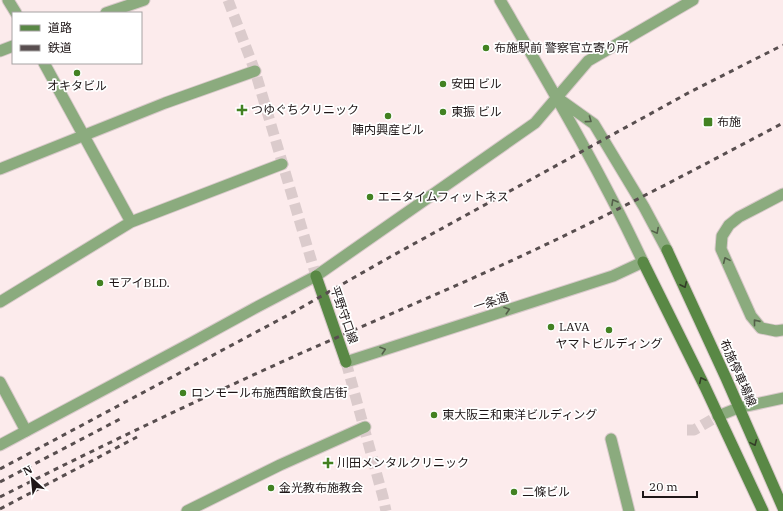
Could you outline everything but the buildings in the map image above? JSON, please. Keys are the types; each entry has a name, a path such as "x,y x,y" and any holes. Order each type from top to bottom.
{"main road":[{"name":"布施停車場線","path":"667,250 723,371 783,508"},
{"path":"643,262 702,380 762,511"},
{"name":"平野守口線","path":"316,276 346,362"}],"street":[{"path":"8,0 15,12"},
{"path":"109,12 144,0"},
{"path":"500,0 557,98 623,219 643,262"},
{"path":"0,445 316,276 535,123 588,61 693,0"},
{"path":"0,51 12,46"},
{"path":"45,64 131,222"},
{"path":"0,169 165,103 255,72"},
{"path":"557,98 594,124 644,207 667,250"},
{"path":"0,302 131,222 282,164"},
{"path":"783,194 739,217 729,225 722,236 721,250 751,316 761,328 776,331 783,330"},
{"name":"一条通","path":"346,362 613,276 643,262"},
{"path":"0,382 26,431"},
{"path":"718,416 738,408 783,398"},
{"path":"188,511 280,465 364,427"},
{"path":"611,439 629,511"}],"tunnel":[{"path":"228,0 255,71 316,276"},
{"path":"346,362 386,511"},
{"path":"687,430 694,430 718,416"}],"railway":[{"path":"0,469 290,314 390,257 690,92 783,45"},
{"path":"0,497 103,446 241,381 541,247 630,203 783,123"},
{"path":"0,482 122,418"},
{"path":"0,509 137,437"}],"place":[{"name":"布施駅前 警察官立寄り所","path":"486,48"},
{"name":"オキタビル","path":"77,73"},
{"name":"安田 ビル","path":"443,84"},
{"name":"つゆぐちクリニック","path":"242,110"},
{"name":"東振 ビル","path":"443,112"},
{"name":"陣内興産ビル","path":"388,116"},
{"name":"布施","path":"708,122"},
{"name":"エニタイムフィットネス","path":"370,197"},
{"name":"モアイBLD.","path":"100,283"},
{"name":"LAVA","path":"551,327"},
{"name":"ヤマトビルディング","path":"609,330"},
{"name":"ロンモール布施西館飲食店街","path":"183,393"},
{"name":"東大阪三和東洋ビルディング","path":"434,415"},
{"name":"川田メンタルクリニック","path":"328,463"},
{"name":"金光教布施教会","path":"271,488"},
{"name":"二條ビル","path":"514,492"}]}
